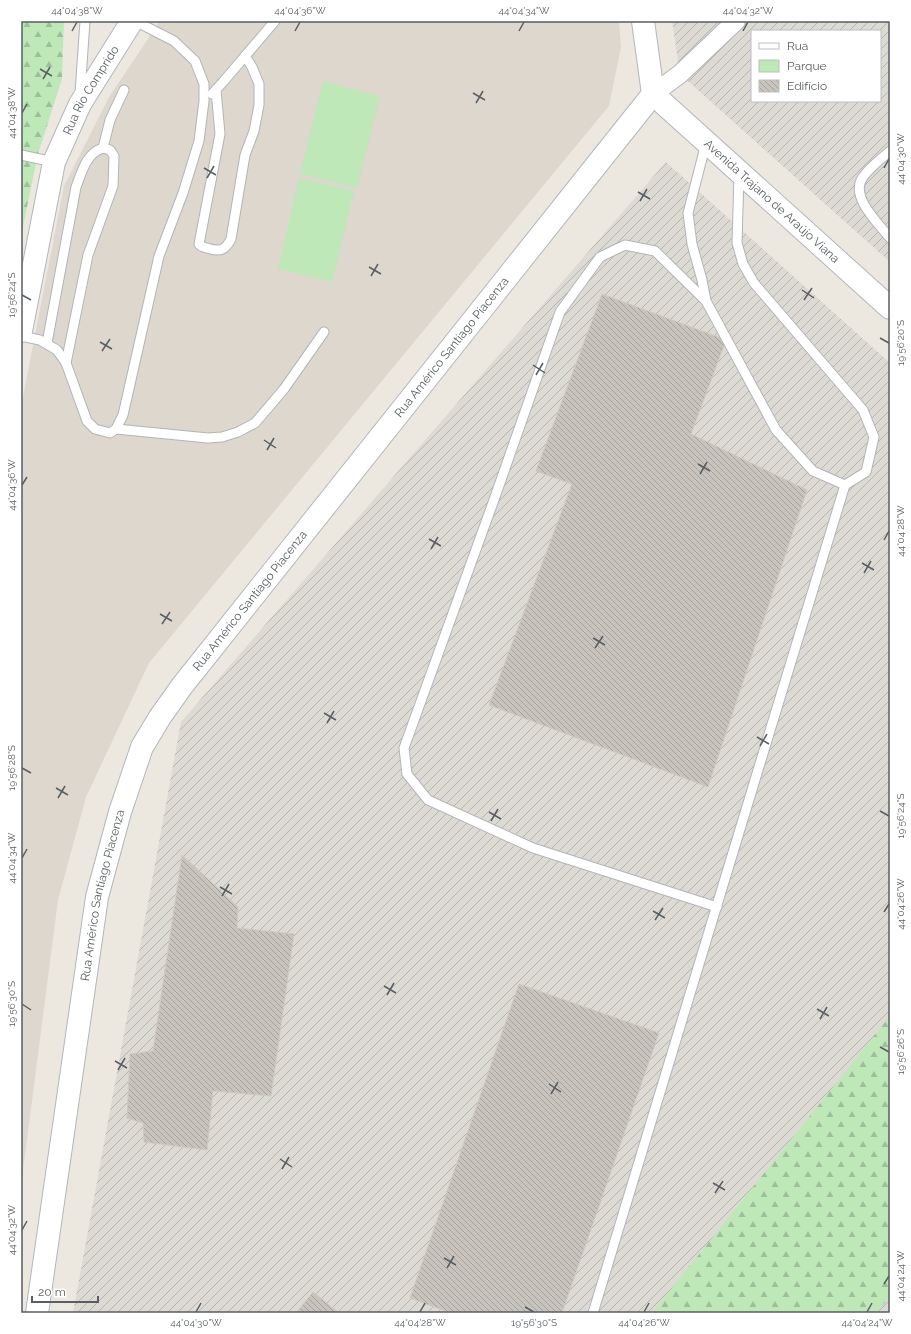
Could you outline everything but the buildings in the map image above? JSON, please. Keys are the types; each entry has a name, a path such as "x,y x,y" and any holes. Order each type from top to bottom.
{"street":[{"name":"Rua Rio Comprido","path":"21,331 30,270 54,162 80,104 132,21"},
{"path":"643,21 653,94"},
{"name":"Rua Américo Santiago Piacenza","path":"37,1313 97,897 120,812 142,747 160,717 182,686 653,94 680,74 736,21"},
{"name":"Avenida Trajano de Araújo Viana","path":"653,94 890,308"}],"lane":[{"path":"80,104 85,21"},
{"path":"21,336 47,343 58,350 66,363 87,422 95,429 102,432 110,433 116,429 123,415 159,256 183,193 199,141 204,101 204,84 195,61 174,41 135,21"},
{"path":"204,101 216,90 275,21"},
{"path":"216,90 220,134 199,244 201,247 216,251 228,245 231,239 245,155 254,131 259,105 259,84 252,67 245,56"},
{"path":"103,148 110,120 124,90"},
{"path":"706,142 688,213 692,244 706,301"},
{"path":"47,343 76,187 83,168 90,156 96,150 103,148 110,150 114,156 113,186 88,255 66,363"},
{"path":"890,151 862,177 858,190 862,201 890,238"},
{"path":"21,155 54,162"},
{"path":"593,1313 844,485 866,472 874,437 863,410 754,283 743,264 737,243 739,172"},
{"path":"717,906 533,848 428,800 407,774 404,748 495,498 560,312 600,257 625,245 655,251 706,301 776,430 813,471 844,485"},
{"path":"116,429 208,438 222,437 238,432 255,423 284,389 324,332"}],"shaded area":[{"path":"160,21 619,21 621,47 609,106 149,663 86,797 58,900 21,1186 21,407 64,186 109,97"},
{"path":"672,21 890,21 890,262 680,74"},
{"path":"666,162 890,363 890,1313 73,1313 181,722"}],"green space":[{"path":"21,21 64,21 62,79 38,154 21,236"},
{"path":"323,81 380,96 357,188 300,174"},
{"path":"299,178 354,191 332,282 278,269"},
{"path":"890,1016 890,1296 877,1313 652,1313"}]}
